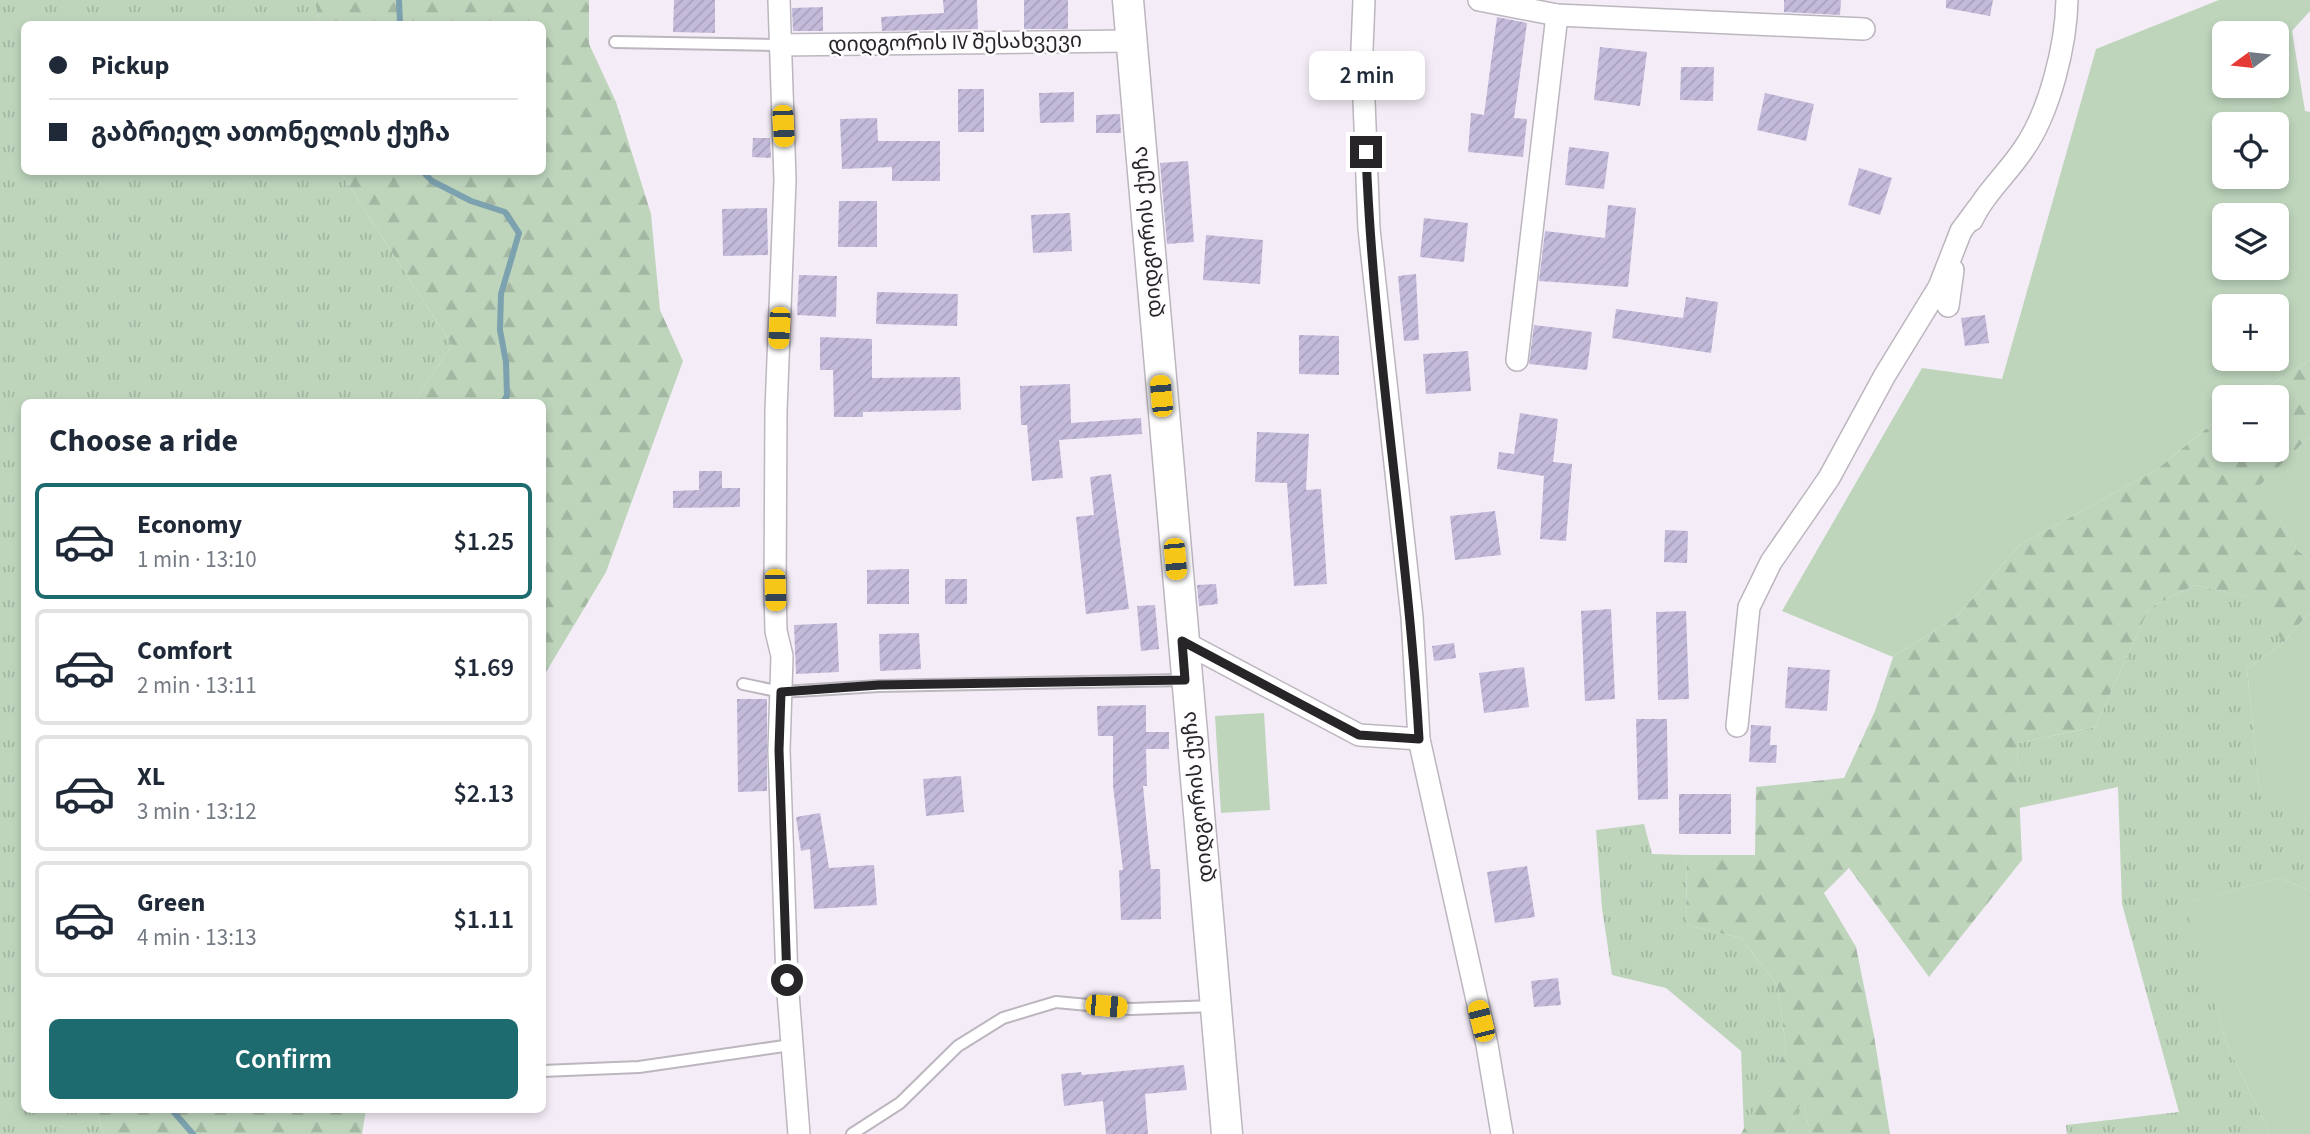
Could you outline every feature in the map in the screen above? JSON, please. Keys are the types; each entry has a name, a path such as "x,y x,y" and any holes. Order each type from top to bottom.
{"street":[{"path":"779,0 785,180 776,411 775,590 776,631 782,656 779,750 793,1090 799,1134"},
{"name":"დიდგორის ქუჩა","path":"1128,0 1185,680 1227,1134"},
{"path":"1364,0 1362,49 1368,229 1412,617 1419,739 1487,1045 1502,1134"},
{"path":"1479,0 1557,15 1864,29"},
{"path":"1737,726 1749,607 1771,562 1829,478 1885,375 1939,287 1961,231 2025,148 2049,94 2066,37 2067,0"},
{"path":"1517,360 1557,15"},
{"name":"დიდგორის IV შესახვევი","path":"779,45 1131,41"},
{"path":"1948,306 1955,258 1978,208"},
{"path":"1182,641 1359,735 1419,739"}],"lane":[{"path":"615,42 779,45"},
{"path":"743,684 781,692 879,685 1185,680"},
{"path":"852,1134 900,1103 958,1046 1003,1018 1056,1002 1131,1009 1216,1006"},
{"path":"546,1071 639,1067 791,1045"}],"green space":[{"path":"0,0 315,0 318,21 21,21 21,175 342,175 452,345 416,399 21,399 21,1113 98,1113 103,1134 0,1134"},
{"path":"315,0 589,0 589,44 616,102 651,214 660,310 683,361 606,572 546,672 546,399 416,399 452,345 342,175 546,175 546,21 318,21"},
{"path":"2219,0 2310,0 2310,11 2292,31 2305,111 2310,112 2310,360 2271,385 2212,385 2212,424 2156,470 2020,545 1956,617 1893,657 1782,611 1922,368 2002,379 2096,49"},
{"path":"2310,360 2310,436 2289,457 2289,385 2271,385"},
{"path":"2212,424 2212,462 2284,462 2261,485 2298,551 2310,559 2310,612 2283,643 2257,599 2195,585 2149,608 2095,727 2017,743 2022,860 1929,977 1849,868 1824,893 1856,947 1890,1134 1810,1134 1803,1099 1786,1134 1741,1134 1786,1049 1778,986 1741,938 1686,925 1687,855 1755,855 1756,787 1844,778 1875,711 1893,657 1956,617 2020,545 2156,470"},
{"path":"2310,436 2310,559 2298,551 2260,485 2283,462 2289,462 2289,457"},
{"path":"2195,585 2258,599 2283,643 2247,669 2260,795 2310,825 2310,891 2280,878 2185,903 2226,1042 2270,1134 2067,1134 2066,1125 2179,1112 2122,904 2118,787 2019,808 2017,743 2095,727 2149,608"},
{"path":"2310,612 2310,825 2260,796 2247,669 2283,643"},
{"path":"1264,713 1270,810 1221,813 1215,716"},
{"path":"1644,824 1652,854 1687,855 1686,925 1741,938 1778,986 1786,1049 1744,1130 1741,1051 1666,988 1612,975 1602,908 1596,830"},
{"path":"2280,878 2310,891 2310,1134 2270,1134 2226,1042 2184,903"},
{"path":"1803,1098 1810,1134 1786,1134"},
{"path":"98,1113 366,1113 362,1134 103,1134"}],"building":[{"path":"674,0 715,0 715,33 673,32"},
{"path":"943,0 977,0 978,29 882,31 881,17 944,13"},
{"path":"1024,0 1068,0 1068,29 1024,29"},
{"path":"1784,0 1841,0 1840,15 1784,12"},
{"path":"1946,0 1993,0 1990,16 1946,8"},
{"path":"823,7 823,31 793,31 792,8"},
{"path":"1497,17 1527,23 1514,118 1527,119 1523,157 1468,152 1471,113 1484,115"},
{"path":"1600,47 1647,52 1640,106 1594,100"},
{"path":"1681,67 1714,67 1713,101 1680,100"},
{"path":"958,89 984,89 984,132 958,132"},
{"path":"1074,92 1074,122 1040,123 1039,93"},
{"path":"1765,93 1814,104 1806,141 1757,130"},
{"path":"1120,114 1121,133 1096,133 1096,115"},
{"path":"877,118 878,141 940,141 940,181 892,181 892,167 842,169 840,119"},
{"path":"753,138 770,138 771,158 752,157"},
{"path":"1569,147 1609,152 1604,189 1565,185"},
{"path":"1188,161 1194,242 1167,244 1160,163"},
{"path":"1859,168 1892,178 1880,215 1848,205"},
{"path":"839,201 877,201 877,247 838,247"},
{"path":"1608,205 1636,208 1628,287 1539,281 1545,231 1605,238"},
{"path":"767,208 768,255 723,256 722,209"},
{"path":"1070,213 1072,251 1033,253 1031,215"},
{"path":"1424,218 1468,223 1464,262 1420,257"},
{"path":"1206,235 1263,240 1260,284 1203,280"},
{"path":"1416,274 1419,340 1404,341 1398,276"},
{"path":"799,275 837,276 836,317 797,315"},
{"path":"877,292 958,294 957,326 876,324"},
{"path":"1686,297 1718,302 1711,353 1612,338 1616,309 1683,318"},
{"path":"1985,315 1989,343 1965,346 1961,318"},
{"path":"1534,325 1592,332 1587,370 1529,364"},
{"path":"1299,335 1339,336 1339,375 1299,374"},
{"path":"820,337 872,339 872,378 960,377 961,410 863,412 863,417 834,417 833,370 820,370"},
{"path":"1468,351 1471,391 1426,394 1423,354"},
{"path":"1070,384 1071,423 1141,418 1142,434 1059,440 1063,478 1032,481 1027,425 1021,425 1020,386"},
{"path":"1520,413 1558,419 1553,462 1572,464 1566,541 1540,539 1544,476 1497,469 1499,452 1514,454"},
{"path":"1257,432 1309,434 1306,490 1321,489 1327,584 1294,586 1287,483 1255,482"},
{"path":"699,471 722,471 722,488 740,488 740,507 673,508 673,491 699,490"},
{"path":"1111,474 1129,609 1086,614 1076,517 1094,515 1090,477"},
{"path":"1495,511 1501,555 1455,560 1450,516"},
{"path":"1665,530 1688,531 1687,563 1664,562"},
{"path":"909,569 909,604 867,604 867,570"},
{"path":"945,579 967,579 967,604 945,604"},
{"path":"1216,584 1218,604 1199,606 1197,585"},
{"path":"1155,605 1159,649 1141,651 1137,606"},
{"path":"1611,609 1615,699 1585,701 1581,611"},
{"path":"1686,611 1689,699 1658,700 1656,612"},
{"path":"837,623 839,672 796,674 794,625"},
{"path":"919,633 921,669 880,671 879,634"},
{"path":"1454,643 1456,658 1434,661 1432,646"},
{"path":"1524,667 1529,707 1484,713 1479,673"},
{"path":"1788,667 1830,670 1827,711 1785,708"},
{"path":"737,699 767,699 767,791 738,792"},
{"path":"1146,705 1146,732 1169,732 1169,749 1146,749 1147,786 1143,786 1151,869 1160,869 1161,919 1121,920 1119,870 1123,870 1113,786 1113,736 1098,736 1097,706"},
{"path":"1636,719 1667,719 1668,799 1638,800"},
{"path":"1751,725 1771,726 1770,745 1777,745 1776,763 1749,762"},
{"path":"961,776 964,812 926,816 923,779"},
{"path":"1679,794 1731,794 1731,834 1679,834"},
{"path":"820,813 829,868 874,865 877,905 814,909 810,849 801,851 796,817"},
{"path":"1527,866 1535,917 1495,923 1487,872"},
{"path":"1558,978 1561,1005 1534,1007 1531,981"},
{"path":"1184,1065 1187,1090 1145,1094 1148,1134 1106,1134 1103,1101 1064,1106 1061,1074 1081,1072 1082,1075"}],"waterway":[{"path":"399,0 400,21"},
{"path":"426,175 432,181 471,201 505,212 519,233 501,294 500,330 506,362 505,399"},
{"path":"175,1113 193,1134"}],"route":[{"path":"787,980 779,750 781,692 879,685 1185,680 1182,641 1296,704 1359,735 1419,739 1412,617 1368,229 1366,152"}]}
